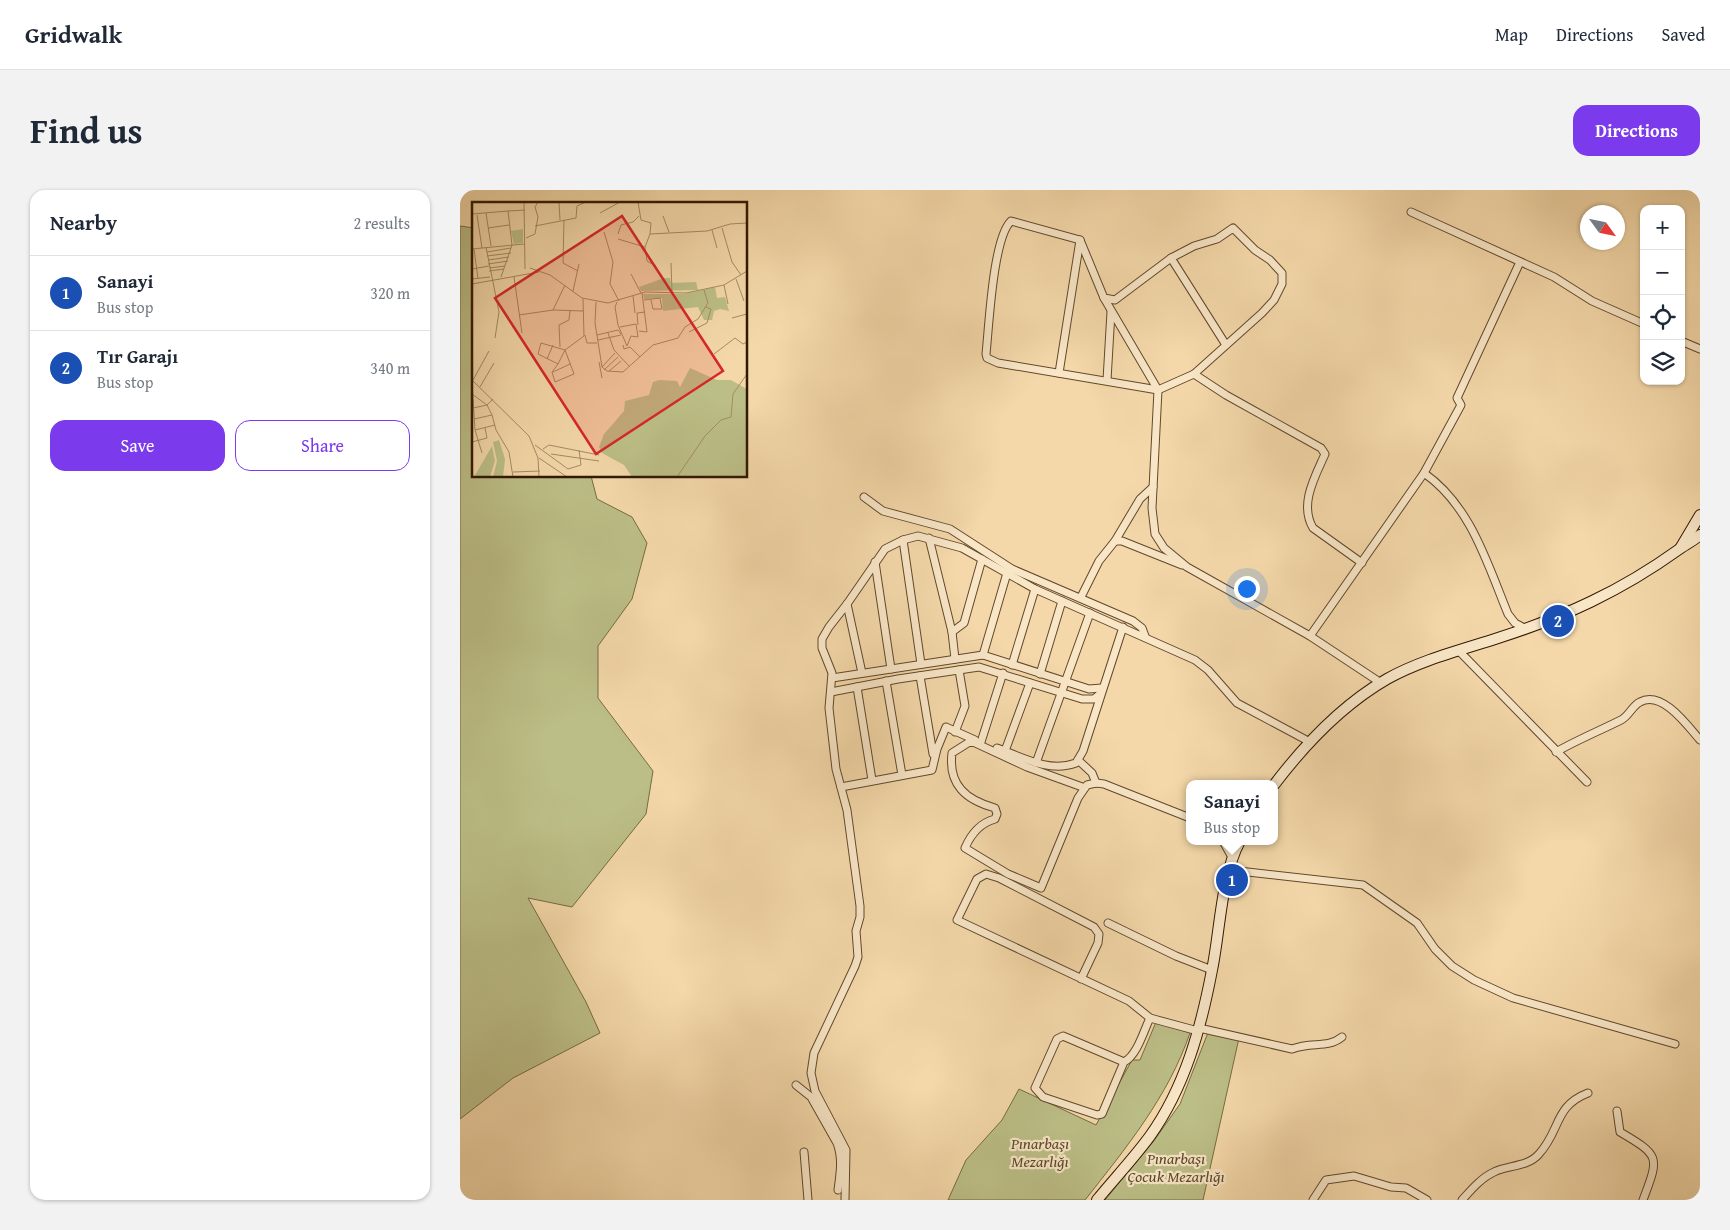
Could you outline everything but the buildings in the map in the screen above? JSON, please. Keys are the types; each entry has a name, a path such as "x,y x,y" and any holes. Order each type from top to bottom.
{"main road":[{"path":"1679,550 1700,515"},
{"path":"1278,780 1297,754 1350,704 1381,683 1423,663 1526,629 1630,583 1700,535"},
{"path":"1097,1200 1151,1136 1193,1052 1212,970 1230,870 1238,845"}],"street":[{"path":"1410,212 1554,277 1608,309 1640,322"},
{"path":"1080,240 1011,221 1006,226 997,253 987,358 998,363 1158,390 1194,374 1262,313 1274,300 1282,284 1282,273 1233,228 1217,239 1194,246 1171,258 1115,300 1104,298"},
{"path":"1080,240 1104,298 1158,390 1153,487 1155,534 1164,548 1188,567"},
{"path":"1059,373 1080,240"},
{"path":"1171,258 1226,345"},
{"path":"1310,636 1424,473 1460,405 1457,398 1520,262"},
{"path":"1107,380 1111,311"},
{"path":"1685,343 1700,349"},
{"path":"1194,374 1226,395 1321,448 1325,454 1311,486 1308,502 1309,521 1313,528 1362,563"},
{"path":"1424,473 1441,485 1464,513 1476,536 1508,614 1515,624 1526,629"},
{"path":"1081,597 1098,562 1115,541 1140,499 1153,487"},
{"path":"864,497 882,511 950,530 1012,569 1081,597 1133,621 1142,628 1145,636"},
{"path":"845,1200 846,1150 815,1091 810,1073 814,1053 851,978 858,957 856,931 860,917 855,854 830,722 832,678 822,648 822,640 828,627 847,604 885,549 903,540 918,536 962,548 1035,589 1145,636 1195,660 1208,670 1237,704 1310,742"},
{"path":"929,538 952,632 955,659"},
{"path":"903,540 922,664"},
{"path":"1115,541 1122,541 1188,567 1310,636 1381,683"},
{"path":"952,632 964,623 982,559"},
{"path":"876,562 891,669"},
{"path":"983,655 1007,573"},
{"path":"1012,665 1035,589"},
{"path":"1040,674 1062,601"},
{"path":"847,604 862,673"},
{"path":"1036,763 1090,613"},
{"path":"841,787 932,770 946,727 1036,763 1068,766 1076,763 1083,751 1124,627"},
{"path":"1459,651 1587,782"},
{"path":"832,678 983,655 1066,682 1102,691"},
{"path":"831,692 886,681 979,667 1082,699 1094,699 1102,691"},
{"path":"955,732 965,706 959,670"},
{"path":"981,742 1003,673"},
{"path":"920,676 934,760"},
{"path":"886,681 902,775"},
{"path":"1006,751 1030,683"},
{"path":"857,687 872,780"},
{"path":"1556,752 1571,742 1581,740 1624,719 1633,707 1647,698 1658,700 1676,713 1700,740"},
{"path":"1085,788 1027,767 971,741 952,754 950,767 954,781 964,793 982,804 994,808 997,814 995,819 985,821 969,838 965,848 1008,874 1041,888 1078,798 1085,788 1087,785 1096,783 1186,817"},
{"path":"1078,760 1092,774 1096,783"},
{"path":"1225,845 1233,859"},
{"path":"1230,870 1363,885 1416,923 1435,949 1452,966 1474,980 1513,998 1675,1044"},
{"path":"1081,979 1098,943 1099,934 1094,927 999,878 986,874 977,879 957,920 1081,979 1129,1001 1150,1018 1198,1030 1292,1048 1307,1043 1334,1044 1342,1037"},
{"path":"1108,923 1176,956 1212,970"},
{"path":"1124,1062 1063,1036 1056,1039 1035,1088 1043,1097 1097,1115 1102,1114 1124,1062 1138,1044 1150,1018"},
{"path":"796,1085 811,1097 840,1151 841,1168 838,1190"},
{"path":"1462,1200 1492,1173 1512,1168 1539,1154 1554,1131 1563,1109 1569,1102 1588,1093"},
{"path":"1616,1111 1620,1132 1648,1150 1653,1156 1655,1166 1643,1200"},
{"path":"804,1152 808,1200"},
{"path":"1313,1200 1326,1180 1354,1176 1406,1188 1427,1200"}],"green space":[{"path":"460,226 472,228 472,478 592,478 597,499 632,517 647,543 632,599 598,646 598,698 653,771 646,814 572,907 528,898 586,1002 600,1033 513,1078 460,1119"},
{"name":"Pınarbaşı Mezarlığı","path":"1156,1022 1190,1033 1181,1056 1170,1079 1145,1121 1085,1200 948,1200 966,1160 1002,1120 1019,1089 1096,1125 1132,1060 1140,1060"},
{"name":"Pınarbaşı Çocuk Mezarlığı","path":"1209,1030 1239,1038 1203,1200 1105,1200 1153,1142 1180,1104"}],"place":[{"name":"Tır Garajı","path":"1558,621"},
{"name":"Sanayi","path":"1232,880"}]}
